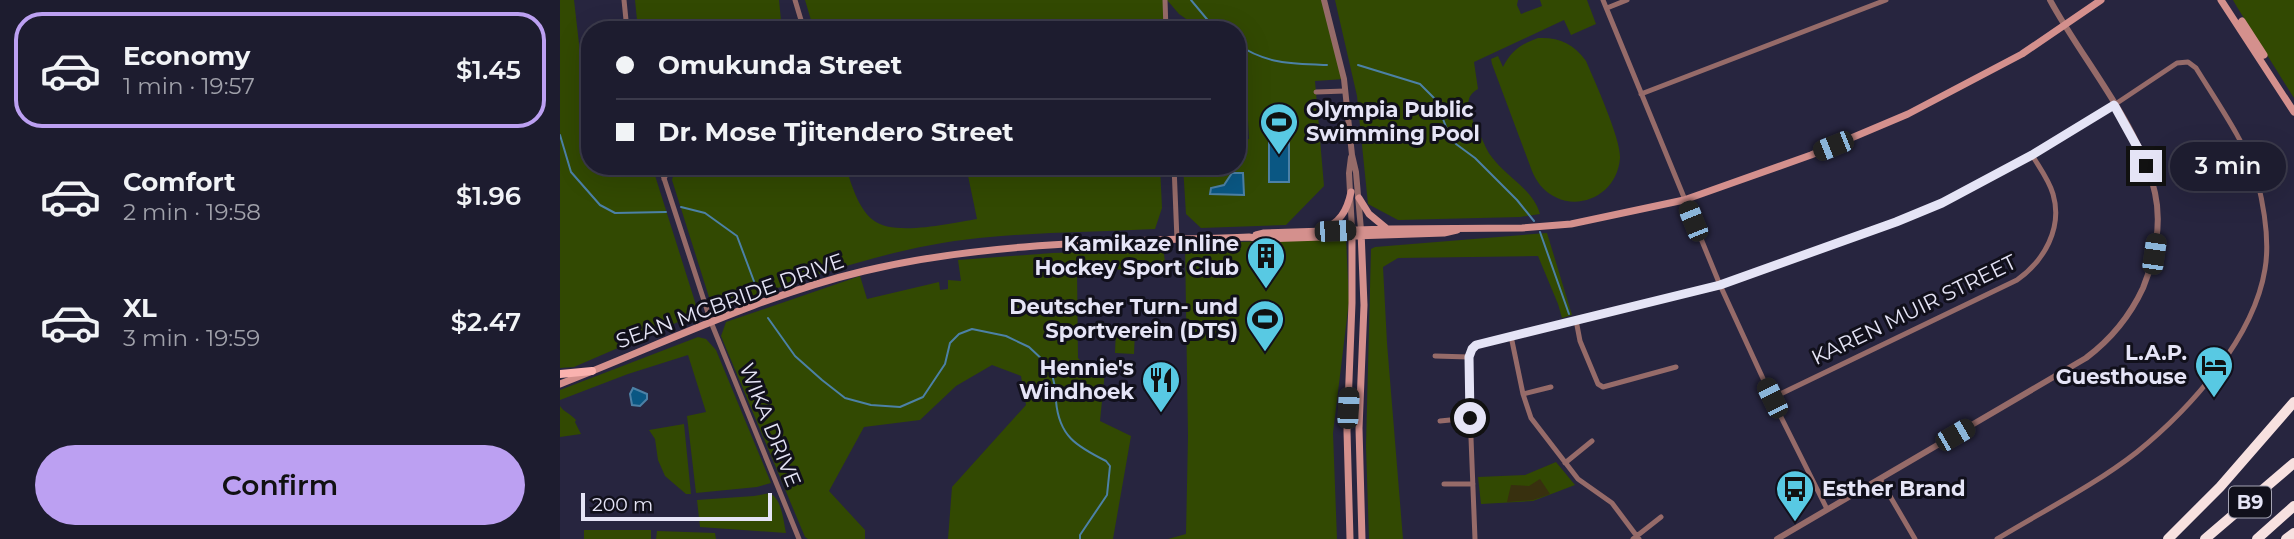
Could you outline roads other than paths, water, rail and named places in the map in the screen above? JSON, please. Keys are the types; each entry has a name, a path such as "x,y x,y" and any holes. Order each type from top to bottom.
{"highway":[{"path":"2168,539 2220,487 2294,402"},
{"name":"B9","path":"2205,539 2294,463"},
{"name":"B9","path":"2256,539 2294,506"},
{"path":"2286,539 2294,533"}],"main road":[{"name":"SEAN MCBRIDE DRIVE","path":"1249,237 1264,233 1357,233 1388,229 1457,230 1571,224 1684,200 1876,129 2022,54 2101,0"},
{"path":"2221,0 2294,112"},
{"path":"2228,0 2294,105"},
{"path":"1317,231 1339,220 1347,208 1351,192"},
{"path":"1359,198 1369,214 1388,229"},
{"name":"SEAN MCBRIDE DRIVE","path":"560,384 711,323 818,284 935,256 1015,247 1357,233 1444,233 1457,230"},
{"path":"1350,539 1347,431 1357,233"},
{"path":"1357,233 1364,305 1359,428 1362,539"},
{"path":"560,374 592,371"}],"street":[{"path":"624,0 626,21"},
{"path":"795,0 801,21"},
{"path":"1165,0 1166,21"},
{"path":"1324,0 1345,91 1359,198 1357,233"},
{"path":"1603,0 1720,285 1827,509"},
{"path":"1607,8 1627,0"},
{"path":"1641,94 1885,0"},
{"path":"1777,539 2086,358 2111,336 2128,314 2148,275 2154,254 2158,219 2155,193 2140,152 2050,0"},
{"path":"1475,539 1469,357 1476,345 1720,285 1910,217 2032,155 2177,63 2188,62 2196,68 2247,156 2256,177 2264,213 2266,247 2266,266 2260,292 2232,347 2204,385 2168,425 2125,460 1997,539"},
{"path":"1316,92 1345,91"},
{"path":"1352,155 1349,173 1357,233"},
{"name":"KAREN MUIR STREET","path":"1772,398 2017,281 2031,270 2047,247 2055,215 2053,194 2032,155"},
{"name":"WIKA DRIVE","path":"663,175 711,323 799,539"},
{"path":"664,179 666,175"},
{"path":"1174,175 1177,240"},
{"path":"1576,320 1584,351 1598,384 1603,387 1676,367"},
{"path":"1511,336 1531,418 1578,479 1612,503 1636,538 1661,517"},
{"path":"1434,356 1469,357"},
{"path":"1523,394 1551,387"},
{"path":"1440,421 1470,418"},
{"path":"1565,463 1592,441"},
{"path":"1880,479 1915,539"},
{"path":"1444,484 1473,484"}],"water":[{"path":"1269,132 1289,132 1289,182 1269,182"},
{"path":"1231,175 1243,175 1244,195 1210,194 1211,188 1224,185"},
{"path":"633,388 647,394 647,399 640,406 632,405 630,394"}],"waterway":[{"path":"1191,0 1208,21"},
{"path":"1246,50 1269,59 1327,65"},
{"path":"1358,65 1420,84 1436,100 1456,144 1475,158 1534,221"},
{"path":"560,135 571,172 600,205 615,213 666,212"},
{"path":"681,207 705,213 737,236 755,284"},
{"path":"1540,232 1569,314"},
{"path":"768,318 795,356 822,380 845,398 871,405 900,407 923,397 945,364 950,343 959,334 972,329 1006,336 1029,347 1045,362 1055,387"},
{"path":"1056,401 1065,431 1078,445 1110,466 1107,495 1080,539"}],"place":[{"name":"Olympia Public Swimming Pool","path":"1279,156"},
{"name":"Kamikaze Inline Hockey Sport Club","path":"1266,290"},
{"name":"Deutscher Turn- und Sportverein (DTS)","path":"1265,353"},
{"name":"L.A.P. Guesthouse","path":"2214,399"},
{"name":"Hennie's Windhoek","path":"1161,414"},
{"name":"Esther Brand","path":"1795,523"}]}
